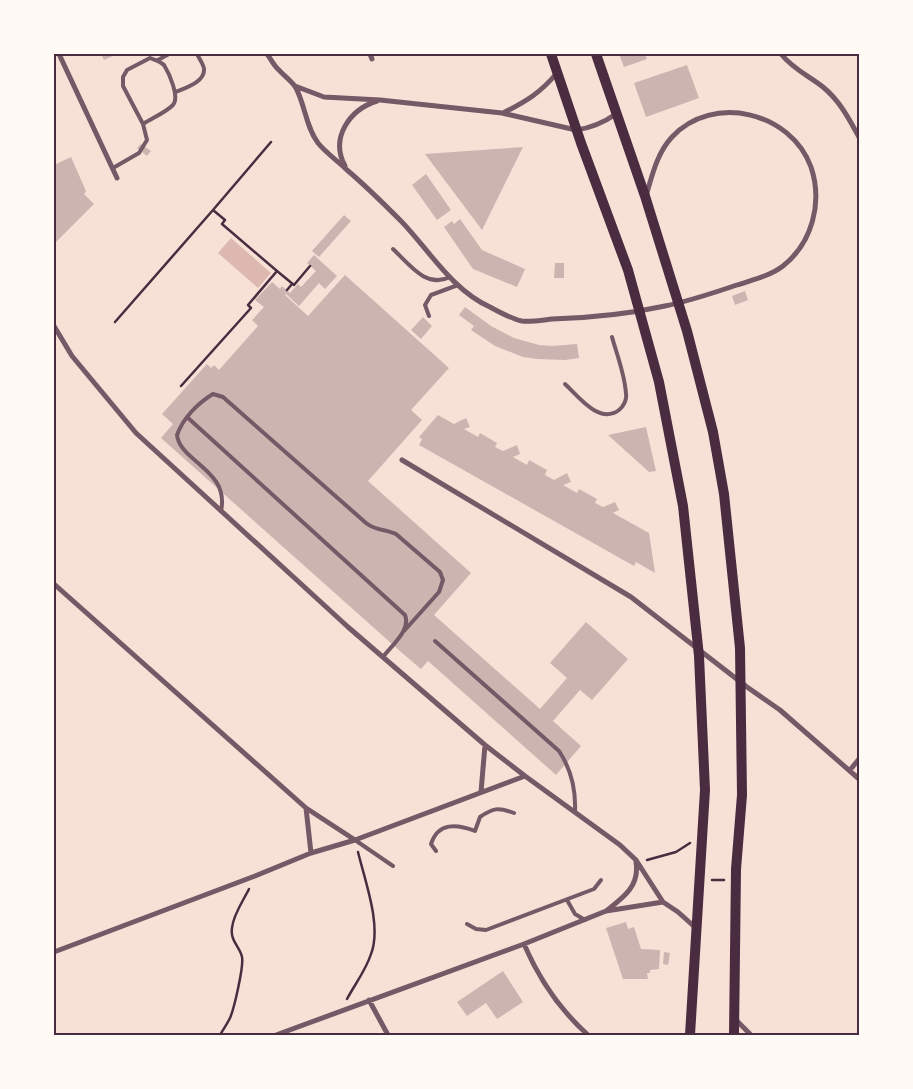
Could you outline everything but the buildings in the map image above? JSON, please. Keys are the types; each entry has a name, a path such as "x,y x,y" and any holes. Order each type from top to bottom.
{"main road":[{"path":"551,54 576,130 628,270 659,382 684,506 700,665 706,790 690,1035"},
{"path":"596,54 646,196 665,257 698,372 724,494 740,648 742,795 736,869 734,1035"}],"street":[{"path":"59,54 117,178"},
{"path":"268,54 277,68 295,86 324,97 380,100 502,113 576,130 604,123 616,114"},
{"path":"781,54 792,66 833,96 847,115 859,137"},
{"path":"502,113 524,102 543,89 557,73"},
{"path":"295,86 315,139 321,146 402,222 458,285 487,306 522,321 584,318 666,306 698,298 774,272 794,256 808,233 813,220 816,195 808,160 795,140 787,132 762,119 741,112 703,117 692,122 672,137 659,158 646,196"},
{"path":"350,173 343,162 340,150 340,139 344,128 356,111 380,100"},
{"path":"54,326 72,356 136,434 383,657 485,745 524,776 620,844 636,860 663,902 698,929"},
{"path":"402,460 631,597 747,687 780,710 859,779"},
{"path":"54,584 306,808 355,840"},
{"path":"481,792 485,745"},
{"path":"850,770 859,759"},
{"path":"54,952 311,853 355,840 524,776"},
{"path":"306,808 311,853"},
{"path":"606,911 631,889 637,875 636,860"},
{"path":"276,1035 524,944 606,911 663,902"},
{"path":"524,944 533,965 552,996 588,1035"},
{"path":"370,1000 388,1035"},
{"path":"735,1019 751,1035"}],"lane":[{"path":"158,60 169,54"},
{"path":"176,92 198,81 203,75 204,69 197,54"},
{"path":"113,168 139,153 147,140 143,124 123,86 123,77 127,70 150,58 158,60 163,65 176,92 176,99 173,105 143,124"},
{"path":"393,248 424,278 435,281 450,277"},
{"path":"429,316 425,305 430,295 458,285"},
{"path":"565,384 595,411 604,415 619,410 626,398 626,392 612,337"},
{"path":"222,511 222,497 216,481 206,468 182,446 177,435 186,417 213,394 219,395 366,524 374,529 396,534 437,568 442,576 441,589 383,657"},
{"path":"186,417 402,610 407,620 404,631"},
{"path":"435,641 560,751 568,766 576,801 575,812"},
{"path":"436,851 431,844 434,835 442,829 454,826 475,831 480,818 491,810 503,808 514,813"},
{"path":"355,840 393,866"},
{"path":"467,924 476,929 486,930 594,889 601,880"},
{"path":"567,900 575,914 584,920"}],"path":[{"path":"115,322 270,142"},
{"path":"213,210 226,220 222,224 292,284"},
{"path":"287,290 292,284 294,286 310,266"},
{"path":"181,386 251,308 248,305 277,271"},
{"path":"341,1011 371,955 375,933 370,902 355,840"},
{"path":"636,860 656,859 676,852"},
{"path":"220,1035 231,1014 242,968 242,956 232,937 232,923 255,876"},
{"path":"700,879 736,880"}],"shaded area":[{"path":"231,238 271,273 258,288 218,253"}]}
